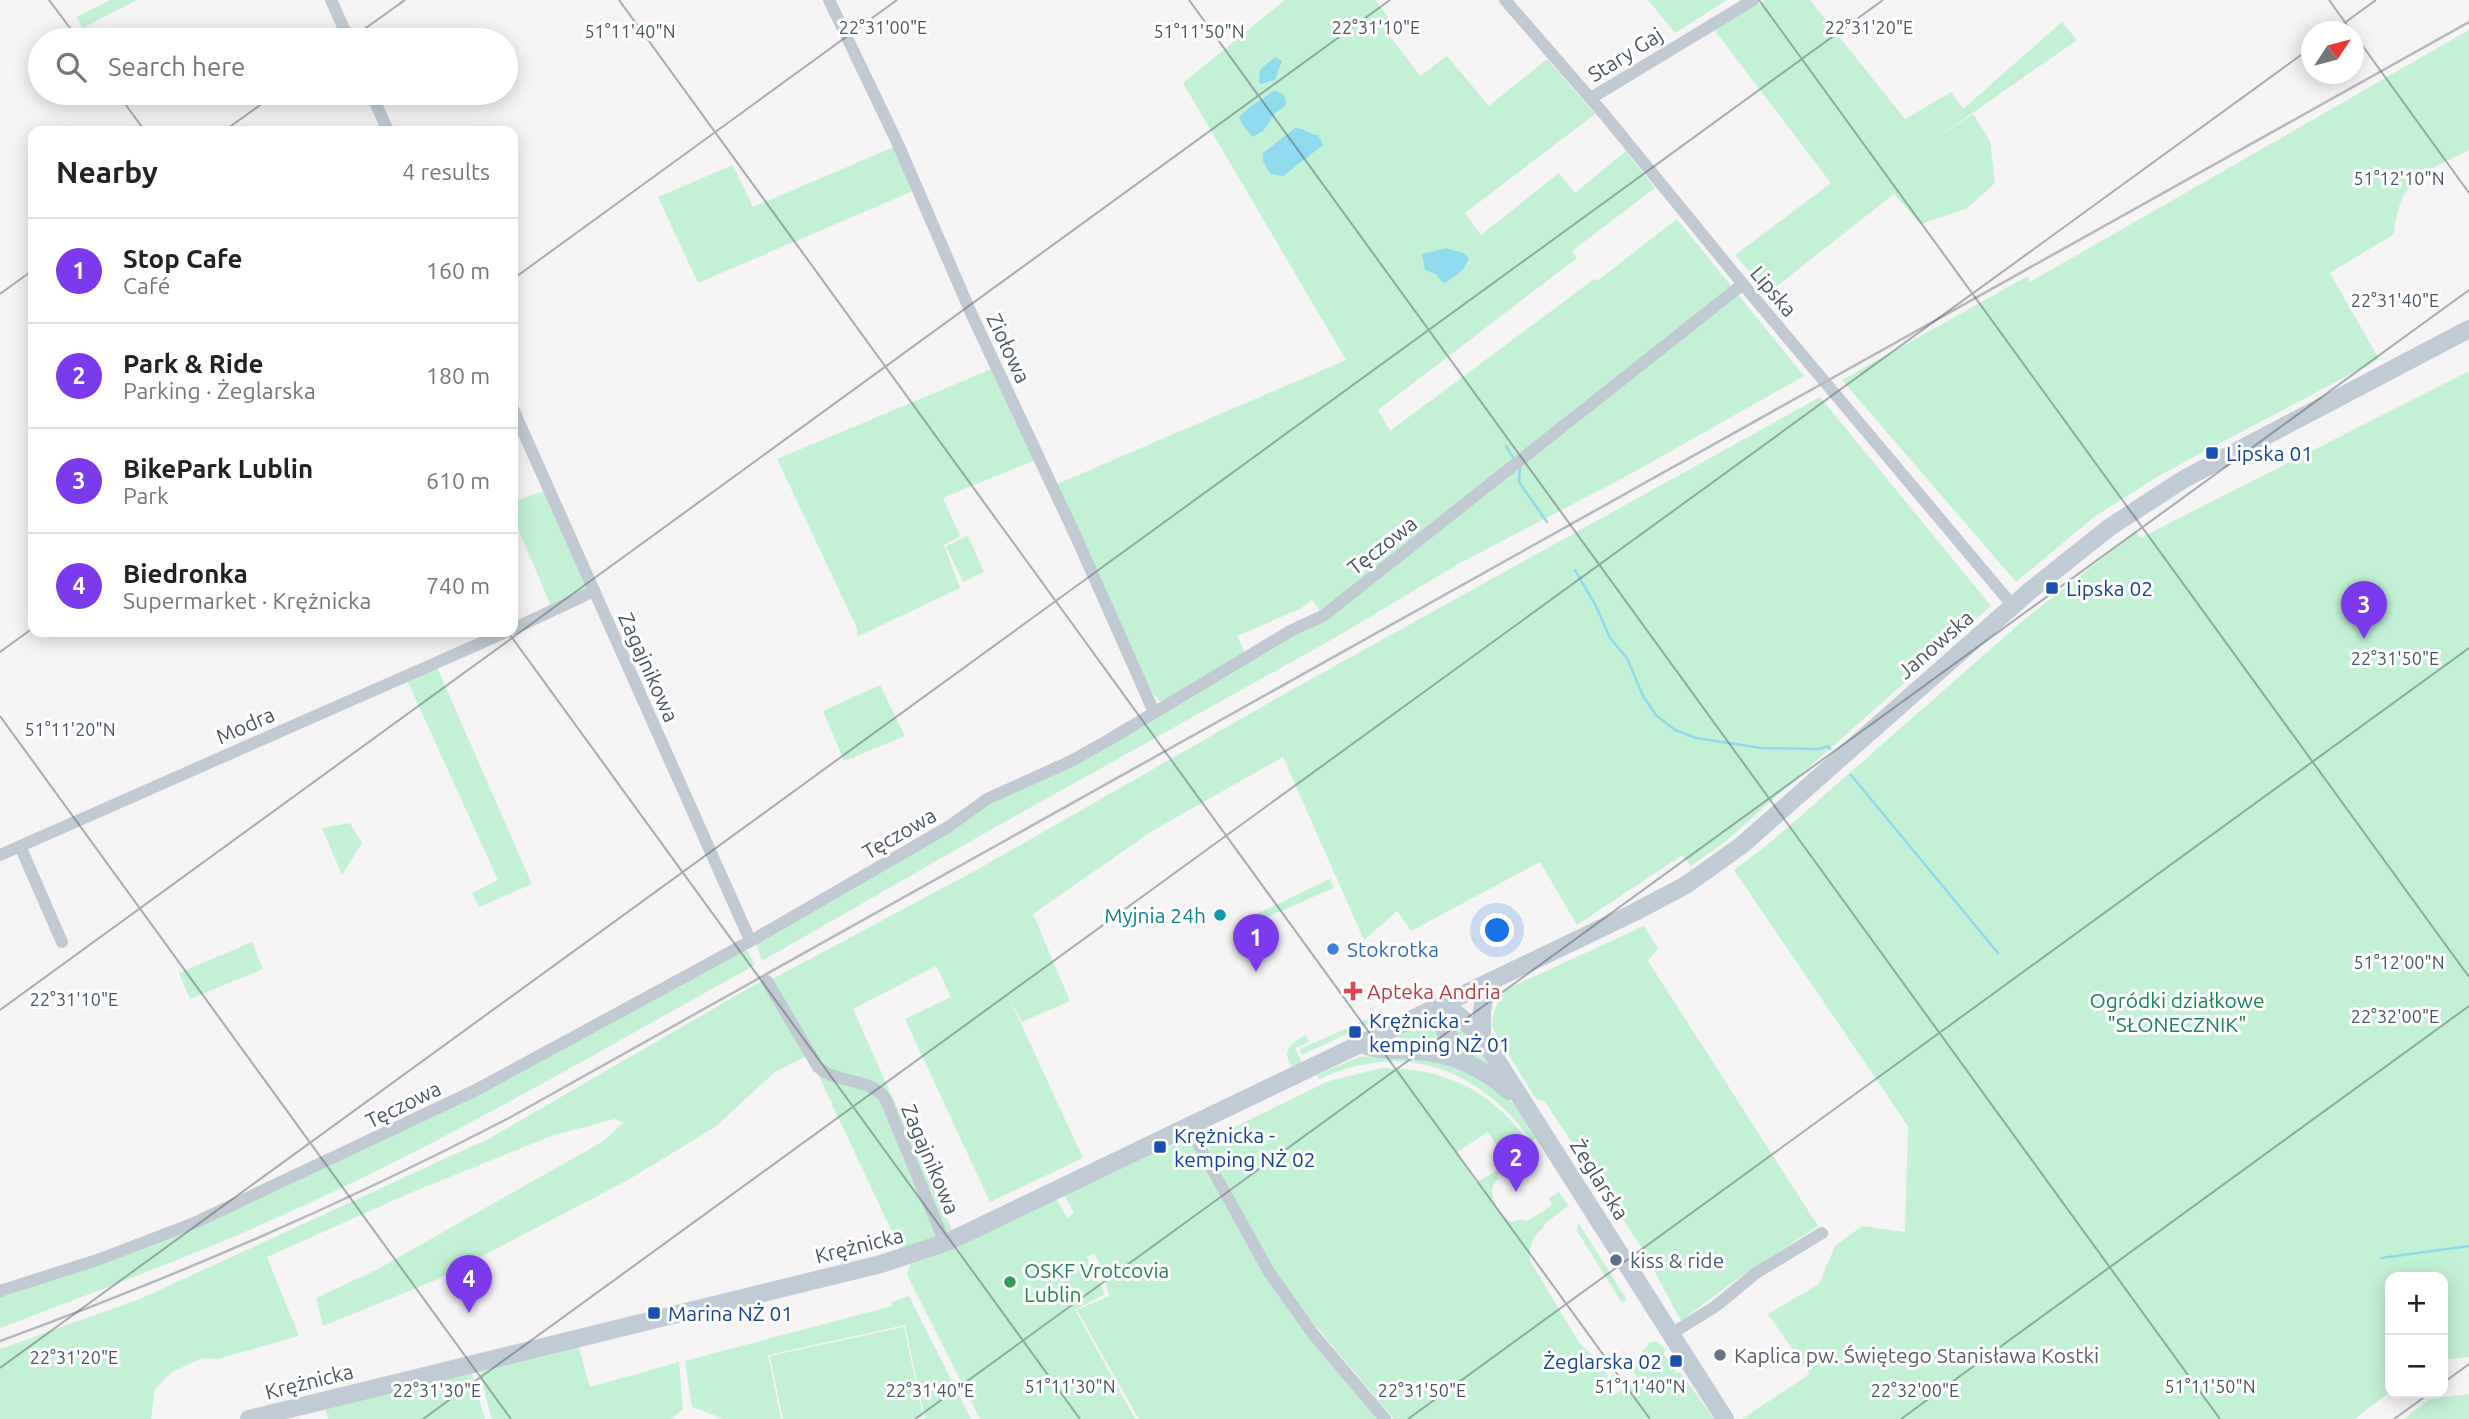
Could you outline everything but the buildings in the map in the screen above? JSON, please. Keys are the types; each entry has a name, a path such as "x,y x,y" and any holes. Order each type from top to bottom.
{"street":[{"path":"331,0 344,28"},
{"name":"Ziołowa","path":"829,0 898,144 971,313 1077,539 1154,712"},
{"name":"Lipska","path":"1505,0 1591,98 2013,606"},
{"name":"Stary Gaj","path":"1591,98 1753,0"},
{"path":"377,105 386,126"},
{"name":"Tęczowa","path":"0,1291 80,1266 194,1223 476,1090 750,940 948,827 987,799 1071,761 1292,631 1324,616 1743,284"},
{"name":"Janowska","path":"1441,1006 1649,905 1720,862 2088,543 2171,486 2469,329"},
{"name":"Zagajnikowa","path":"518,420 750,940"},
{"path":"518,627 594,591"},
{"name":"Modra","path":"0,855 495,637"},
{"path":"20,846 62,942"},
{"name":"Zagajnikowa","path":"766,981 818,1067 827,1075 878,1090 885,1098 945,1243"},
{"path":"1482,1037 1482,1011 1487,984"},
{"name":"Krężnicka","path":"249,1419 881,1265 945,1243 1441,1006"},
{"name":"Żeglarska","path":"1441,1006 1458,1015 1482,1037 1725,1419"},
{"name":"Żeglarska","path":"1441,1006 1444,1029 1467,1062"},
{"name":"Żeglarska","path":"1362,1044 1372,1049 1438,1054 1467,1062 1490,1076 1524,1106"},
{"path":"1189,1127 1276,1282 1313,1334 1385,1419"},
{"path":"1671,1334 1716,1306 1756,1273 1822,1233"}],"green space":[{"path":"110,0 137,0 83,28 76,17"},
{"path":"1285,0 1375,0 1396,27 1388,33 1420,76 1447,56 1489,106 1547,59 1595,114 1465,213 1481,235 1559,173 1575,193 1626,151 1655,188 1572,251 1577,258 1378,410 1390,431 1594,279 1597,281 1677,219 1804,376 1625,477 1460,563 1338,636 762,961 755,941 989,802 1325,618 1312,600 1300,609 1237,636 1246,654 1161,703 1152,692 1055,485 1346,360 1183,83"},
{"path":"1648,0 1727,0 1675,33"},
{"path":"1766,0 1810,0 1905,119 1951,92 1963,109 2062,22 2077,40 1932,141 1973,114 1990,141 1995,183 1966,209 1921,224 1894,194 1768,293 1735,255 1831,183 1712,27"},
{"path":"2469,30 2469,150 2416,179 2402,199 2394,234 2330,273 2379,359 2160,475 2094,517 2016,582 1842,380 2028,276 2030,282"},
{"path":"896,146 913,191 698,283 658,197 733,165 753,207"},
{"path":"994,368 1037,459 943,498 960,536 944,545 960,588 857,637 857,628 777,459"},
{"name":"Ogródki działkowe \"SŁONECZNIK\"","path":"2469,371 2469,1357 2448,1359 2448,1272 2385,1272 2385,1396 2354,1419 1742,1419 1810,1374 1768,1314 1819,1284 1835,1246 1862,1226 1905,1232 1908,1126 1734,870 1771,842 2025,619 2136,532 2141,538"},
{"path":"1820,397 1991,606 1726,841 1691,866 1682,855 1577,925 1540,862 1411,931 1397,911 1364,940 1283,757 1152,831 1033,914 1070,1001 1022,1022 1009,998 1083,1158 990,1202 905,1019 951,997 936,966 853,1009 952,1230 901,1251 809,1055 775,1072 715,1127 628,1180 436,1280 323,1326 316,1298 376,1270 602,1142 623,1123 615,1119 554,1135 410,1193 267,1257 299,1336 218,1359 202,1358 172,1372 155,1389 151,1419 0,1419 0,1349 140,1299 490,1138 763,980 767,982 980,868 1286,693"},
{"path":"547,490 588,584 585,591 552,608 518,529 518,500"},
{"path":"968,536 984,572 963,582 946,546"},
{"path":"436,665 532,884 479,907 472,893 498,880 406,678"},
{"path":"880,685 905,736 844,761 823,711"},
{"path":"350,823 362,843 342,875 322,828"},
{"path":"1330,879 1334,888 1258,921 1250,917"},
{"path":"1644,926 1658,949 1648,961 1818,1226 1734,1281 1681,1321 1642,1248 1545,1102 1536,1099 1492,1027 1496,1007 1507,989"},
{"path":"252,942 263,969 190,999 179,973"},
{"path":"745,946 755,965 445,1136 256,1227 0,1328 0,1294 195,1226"},
{"path":"1451,1016 1466,1027 1497,1072 1492,1073 1467,1052 1449,1025"},
{"path":"1370,1018 1372,1022 1302,1055 1300,1049"},
{"path":"1434,1018 1441,1034 1458,1054 1383,1042"},
{"path":"1306,1035 1309,1042 1295,1048 1303,1065 1292,1066 1287,1051 1292,1044"},
{"path":"1404,1054 1460,1067 1499,1090 1519,1109 1538,1137 1532,1141 1511,1116 1488,1095 1464,1079 1438,1068 1410,1062 1381,1062 1351,1067 1319,1079 1317,1075 1359,1057"},
{"path":"1381,1068 1426,1072 1465,1086 1499,1109 1529,1143 1505,1158 1488,1132 1457,1152 1476,1183 1533,1149 1533,1153 1497,1176 1492,1190 1494,1202 1511,1222 1523,1219 1526,1222 1552,1205 1549,1198 1559,1192 1568,1206 1543,1225 1532,1242 1530,1261 1580,1344 1602,1364 1608,1378 1615,1374 1614,1381 1605,1386 1611,1396 1639,1380 1633,1370 1625,1372 1620,1369 1618,1363 1630,1357 1636,1366 1646,1360 1641,1351 1648,1346 1647,1343 1656,1341 1666,1350 1663,1353 1677,1374 1680,1372 1714,1419 1394,1419 1298,1305 1270,1263 1208,1147 1214,1137 1329,1081"},
{"path":"1183,1138 1190,1139 1266,1275 1377,1419 1139,1419 1077,1310 1109,1296 1102,1267 1094,1253 1087,1257 1105,1294 1075,1310 1135,1419 980,1419 907,1275 910,1264 1055,1196 1067,1218 1074,1213 1063,1193 1161,1149 1163,1151"},
{"path":"1578,1222 1627,1300 1622,1303 1577,1231"},
{"path":"909,1296 971,1419 922,1419 925,1418 905,1325 768,1355 781,1419 724,1419 692,1407 685,1361 892,1306 891,1302"},
{"path":"904,1327 923,1417 783,1419 770,1356"},
{"path":"569,1344 579,1348 590,1387 679,1362 683,1409 671,1419 492,1419 480,1375 486,1366"},
{"path":"471,1370 485,1419 328,1419 325,1407"},
{"path":"2469,1394 2469,1419 2404,1419 2430,1399"}],"water":[{"path":"1275,57 1282,61 1275,80 1261,84 1260,70"},
{"path":"1275,90 1284,95 1285,106 1275,113 1263,131 1252,137 1239,117"},
{"path":"1295,128 1318,135 1323,145 1283,176 1270,174 1263,161 1263,153"},
{"path":"1446,248 1463,253 1469,258 1463,270 1445,283 1436,274 1425,270 1422,254"}],"waterway":[{"path":"1506,446 1514,459"},
{"path":"1520,467 1519,482 1547,522"},
{"path":"1575,570 1596,606 1610,638 1627,658 1643,696 1656,715 1675,730 1696,738 1761,748 1819,749 1828,746 1830,749"},
{"path":"1851,775 1998,953"},
{"path":"2381,1258 2469,1246"}],"railway":[{"path":"0,1341 258,1238 447,1150 509,1118 2469,22"}],"place":[{"name":"Lipska 01","path":"2212,453"},
{"name":"Lipska 02","path":"2052,588"},
{"name":"BikePark Lublin","path":"2364,639"},
{"name":"Myjnia 24h","path":"1220,915"},
{"name":"Stokrotka","path":"1333,949"},
{"name":"Stop Cafe","path":"1256,972"},
{"name":"Apteka Andria","path":"1353,991"},
{"name":"Krężnicka - kemping NŻ 01","path":"1355,1032"},
{"name":"Krężnicka - kemping NŻ 02","path":"1160,1147"},
{"name":"Park & Ride","path":"1516,1192"},
{"name":"kiss & ride","path":"1616,1260"},
{"name":"OSKF Vrotcovia Lublin","path":"1010,1282"},
{"name":"Biedronka","path":"469,1313"},
{"name":"Marina NŻ 01","path":"654,1313"},
{"name":"Kaplica pw. Świętego Stanisława Kostki","path":"1720,1355"},
{"name":"Żeglarska 02","path":"1676,1361"}]}
